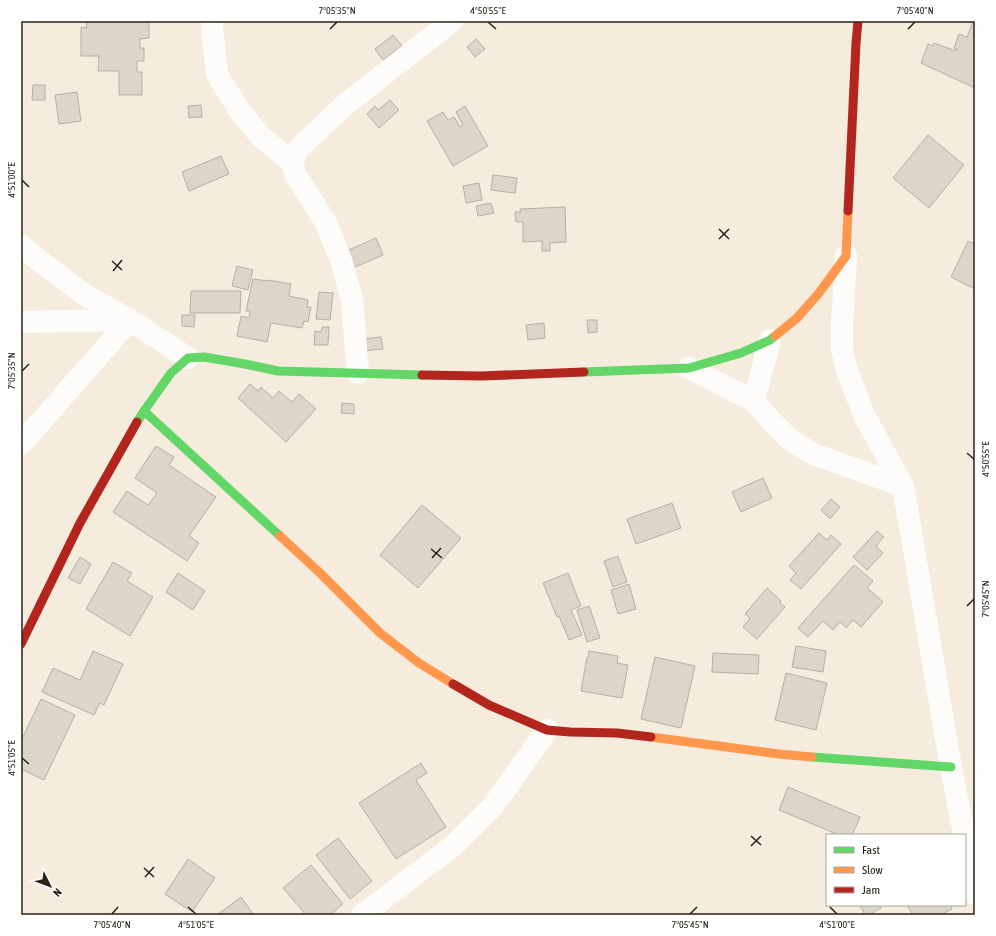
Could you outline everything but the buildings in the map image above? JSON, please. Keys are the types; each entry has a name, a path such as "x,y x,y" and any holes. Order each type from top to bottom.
{"street":[{"path":"213,21 212,30 217,74 239,110 261,137 292,162 295,174 325,221 341,260 352,299 358,373"},
{"path":"292,162 298,150 346,104 452,21"},
{"path":"858,21 842,323 842,349 847,371 865,417 903,486 964,834"},
{"path":"21,245 85,295 130,320 188,358 204,357 278,371 481,376 689,368 741,353 770,340 797,318 819,294 846,256"},
{"path":"21,322 130,320"},
{"path":"21,444 130,320"},
{"path":"754,401 770,340"},
{"path":"21,644 80,522 144,411 171,373 188,358"},
{"path":"689,368 754,401 789,439 813,454 903,486"},
{"path":"144,411 320,573 380,633 419,663 489,705 547,730 617,733 779,754 952,767"},
{"path":"362,915 454,846 494,804 547,730"},
{"path":"966,845 975,894"}],"traffic: fast":[{"path":"584,372 689,368 741,353 770,340 775,336"},
{"path":"137,422 171,373 188,358 204,357 278,371 422,375"},
{"path":"144,411 280,536"},
{"path":"812,757 951,767"}],"traffic: slow":[{"path":"775,336 797,318 819,293 846,256 848,211"},
{"path":"280,536 320,573 380,633 419,663 453,684"},
{"path":"651,737 812,757"}],"traffic: jam":[{"path":"848,211 858,21"},
{"path":"422,375 481,376 584,372"},
{"path":"21,644 80,523 137,422"},
{"path":"453,684 489,705 547,730 617,733 651,737"}]}
